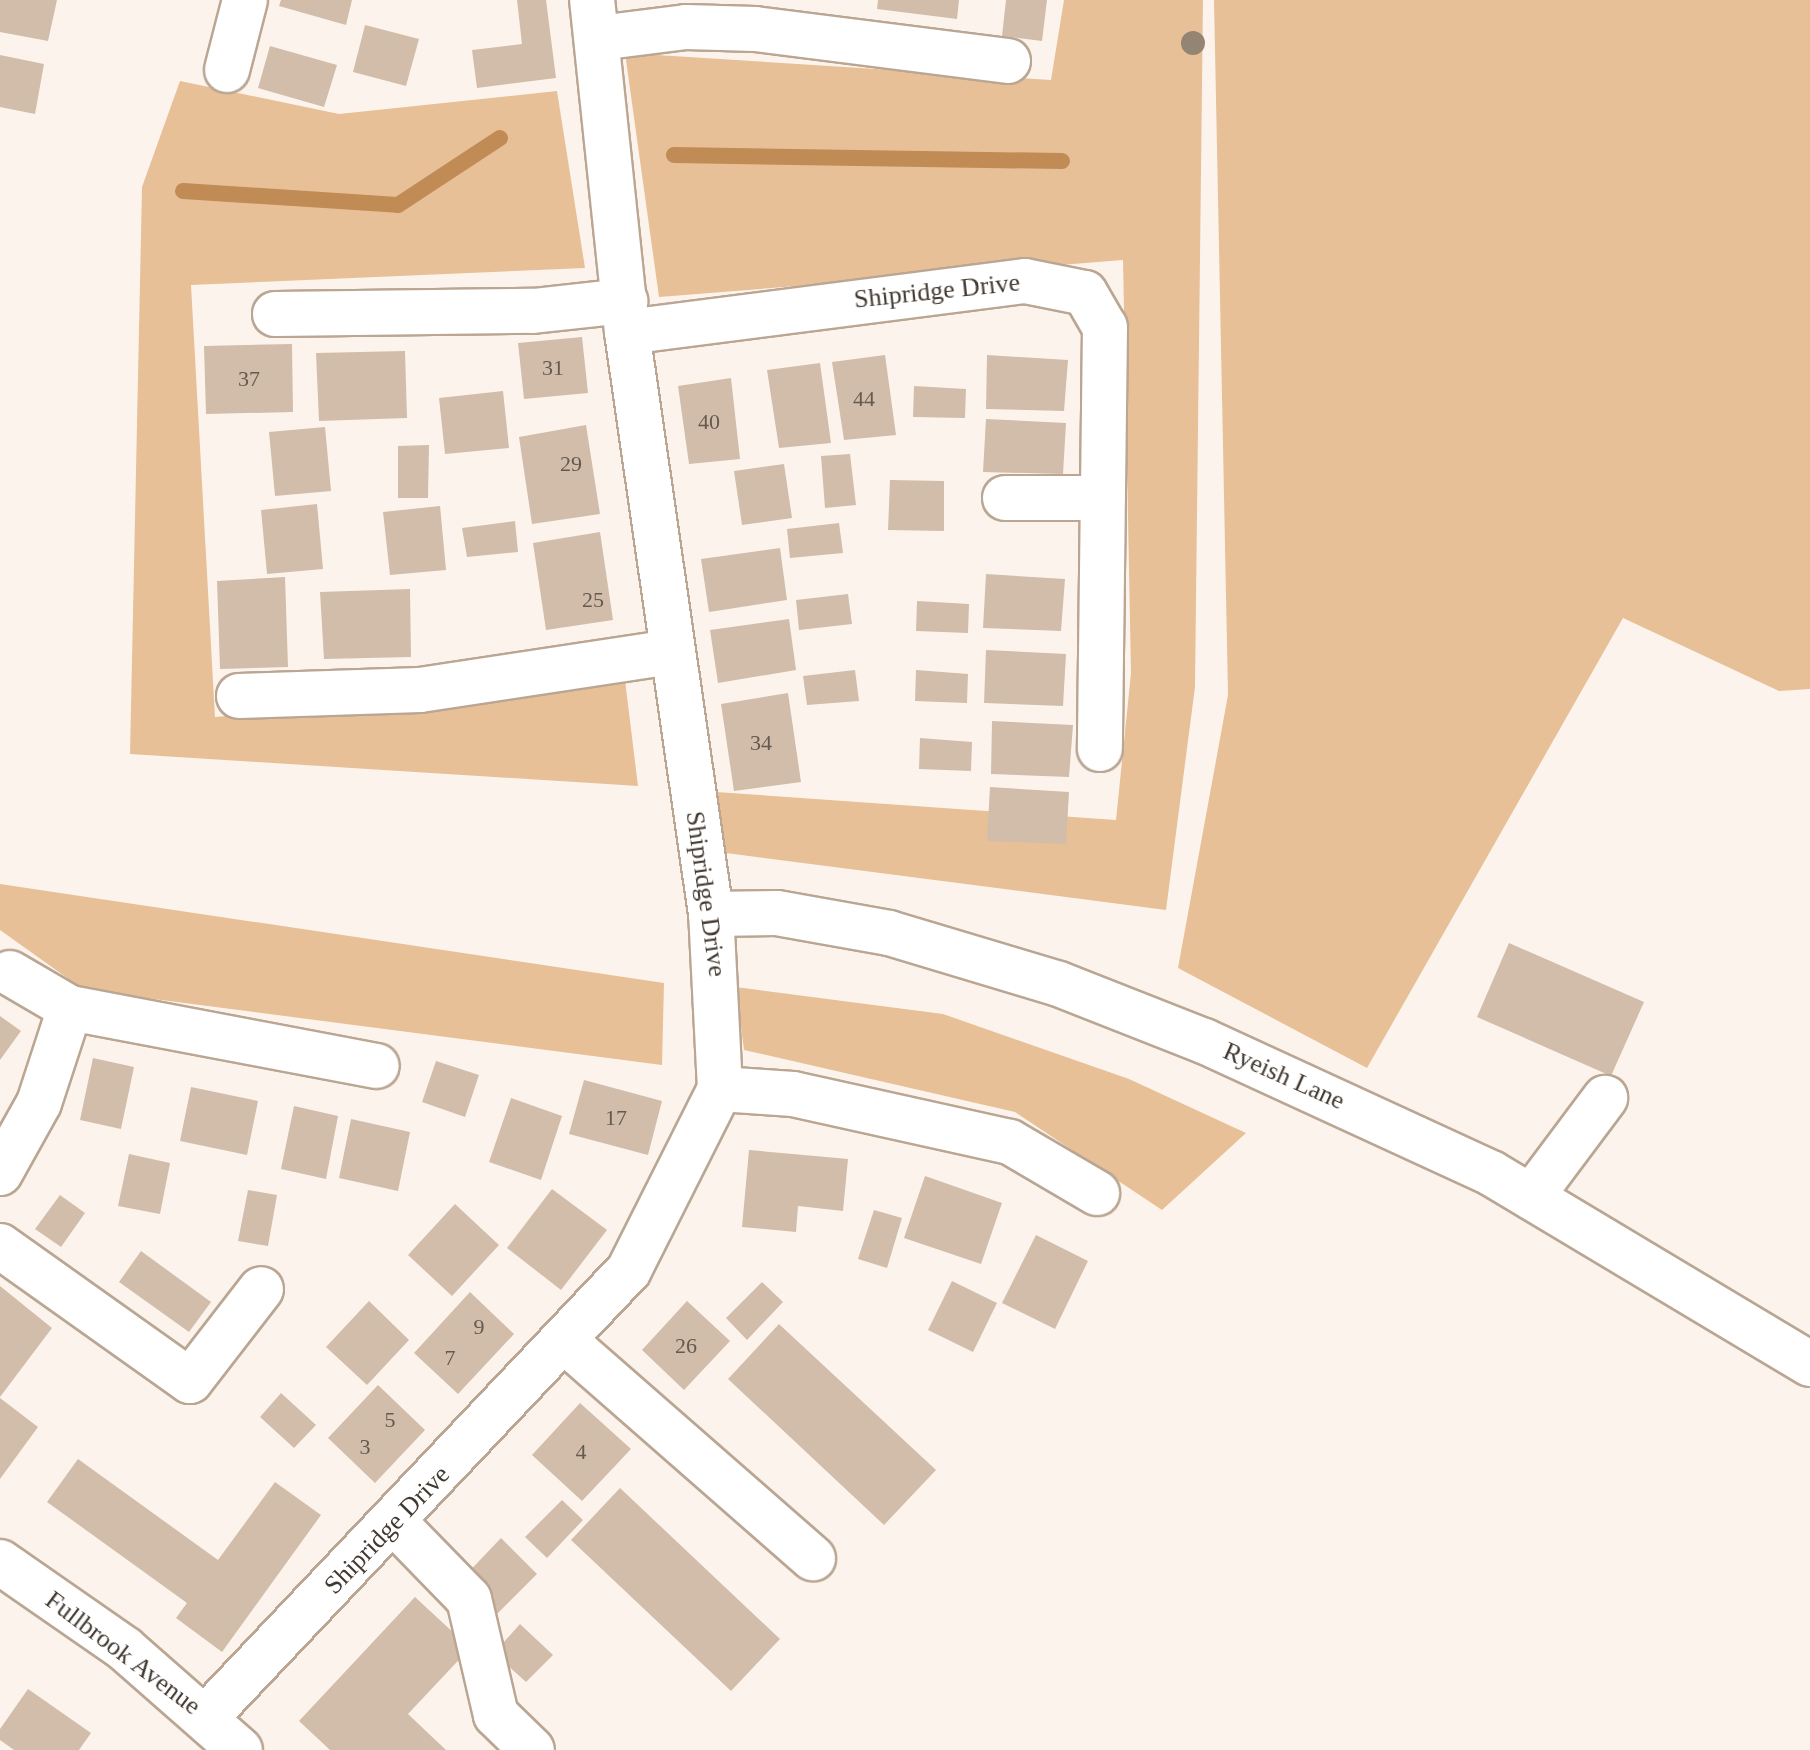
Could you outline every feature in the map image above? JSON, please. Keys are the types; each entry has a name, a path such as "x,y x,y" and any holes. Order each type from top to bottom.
{"street":[{"path":"227,70 245,0"},
{"name":"Shipridge Drive","path":"207,1716 567,1343 629,1270 720,1089 711,914 671,652 626,316 595,19 755,29 1008,61"},
{"name":"Shipridge Drive","path":"275,314 533,311 626,316 1025,281 1085,293 1105,327 1100,498 1104,644 1100,749"},
{"path":"1005,498 1100,498"},
{"path":"239,696 420,690 567,665 671,652"},
{"name":"Ryeish Lane","path":"711,914 777,913 889,933 1059,984 1313,1087 1531,1197 1810,1364"},
{"path":"10,973 70,1008 211,1039 377,1066"},
{"path":"0,1173 39,1103 70,1008"},
{"path":"720,1089 793,1094 1010,1142 1097,1193"},
{"path":"1531,1197 1605,1098"},
{"path":"0,1246 190,1381 261,1289"},
{"path":"567,1343 813,1558"},
{"path":"394,1522 469,1599 496,1715 532,1750"},
{"name":"Fullbrook Avenue","path":"0,1562 207,1716 240,1750"}],"shaded area":[{"path":"1064,0 1203,0 1195,687 1166,910 726,853 716,792 1116,820 1131,673 1123,260 659,297 625,53 1051,80"},
{"path":"1214,0 1810,0 1810,689 1779,691 1623,618 1367,1068 1178,968 1228,695"},
{"path":"180,81 339,114 557,91 585,268 191,285 215,717 625,680 638,786 130,754 142,187"},
{"path":"0,884 664,983 662,1065 84,990 0,930"},
{"path":"736,987 943,1014 1129,1079 1246,1133 1162,1210 1015,1112 744,1050"}],"building":[{"path":"0,0 57,0 48,41 0,32"},
{"path":"281,0 352,0 346,25 279,6"},
{"path":"517,0 546,0 556,78 477,88 472,50 522,44"},
{"path":"878,0 959,0 957,19 877,9"},
{"path":"1006,0 1047,0 1042,41 1002,36"},
{"path":"365,25 419,39 406,86 353,72"},
{"path":"270,46 337,65 324,107 258,88"},
{"path":"0,55 44,64 35,114 0,107"},
{"path":"582,337 588,393 524,399 518,343"},
{"path":"292,344 293,412 206,414 204,346"},
{"path":"405,351 407,418 319,421 316,353"},
{"path":"885,355 896,435 844,440 832,362"},
{"path":"987,355 1068,360 1064,411 986,409"},
{"path":"820,363 831,443 779,448 767,370"},
{"path":"731,378 740,459 689,464 678,386"},
{"path":"914,386 966,389 965,418 913,417"},
{"path":"503,391 509,448 445,454 439,398"},
{"path":"986,419 1066,423 1063,474 983,472"},
{"path":"586,425 600,514 532,524 519,437"},
{"path":"325,427 331,491 275,496 269,432"},
{"path":"429,445 428,498 398,498 398,446"},
{"path":"850,454 856,505 825,508 821,456"},
{"path":"784,464 792,518 742,525 734,471"},
{"path":"890,480 944,481 944,531 888,530"},
{"path":"317,504 323,569 267,574 261,510"},
{"path":"440,506 446,570 390,575 383,512"},
{"path":"515,521 518,552 467,557 462,528"},
{"path":"839,523 843,553 790,558 787,529"},
{"path":"600,532 613,620 546,630 533,543"},
{"path":"780,548 787,600 709,612 701,559"},
{"path":"986,574 1065,579 1061,631 983,628"},
{"path":"285,577 288,667 220,669 217,581"},
{"path":"410,589 411,657 324,659 320,592"},
{"path":"848,594 852,624 799,630 796,600"},
{"path":"917,601 969,604 968,633 916,631"},
{"path":"789,619 796,670 718,683 710,630"},
{"path":"986,650 1066,654 1063,706 984,703"},
{"path":"855,670 859,701 807,705 803,676"},
{"path":"916,670 968,674 967,703 915,701"},
{"path":"788,693 801,782 734,791 721,704"},
{"path":"992,721 1073,725 1069,777 991,774"},
{"path":"920,738 972,742 971,771 919,769"},
{"path":"990,787 1069,792 1066,844 987,841"},
{"path":"1509,943 1644,1002 1611,1076 1477,1017"},
{"path":"0,1016 21,1031 0,1060"},
{"path":"93,1058 134,1067 121,1129 80,1120"},
{"path":"436,1061 479,1075 465,1117 422,1102"},
{"path":"584,1080 662,1101 648,1155 569,1134"},
{"path":"191,1087 258,1101 247,1155 180,1141"},
{"path":"511,1098 562,1116 541,1180 489,1162"},
{"path":"294,1106 338,1116 326,1179 281,1169"},
{"path":"351,1119 410,1132 398,1191 339,1178"},
{"path":"749,1150 848,1159 843,1211 798,1206 796,1232 742,1227"},
{"path":"129,1154 170,1163 160,1214 118,1206"},
{"path":"925,1176 1002,1203 981,1264 904,1238"},
{"path":"552,1189 607,1230 561,1290 507,1248"},
{"path":"248,1190 277,1195 268,1246 238,1241"},
{"path":"60,1195 85,1213 61,1247 35,1229"},
{"path":"455,1204 499,1245 452,1296 408,1255"},
{"path":"874,1210 902,1218 887,1268 858,1259"},
{"path":"1036,1235 1088,1261 1055,1329 1002,1303"},
{"path":"141,1251 211,1302 189,1332 119,1282"},
{"path":"952,1281 997,1303 973,1352 928,1330"},
{"path":"762,1282 783,1302 747,1340 726,1318"},
{"path":"0,1286 52,1328 0,1397"},
{"path":"470,1292 514,1334 458,1394 414,1353"},
{"path":"369,1301 409,1340 367,1385 326,1347"},
{"path":"687,1301 730,1341 684,1390 642,1350"},
{"path":"779,1324 936,1470 884,1525 728,1379"},
{"path":"378,1385 425,1430 375,1483 328,1438"},
{"path":"281,1393 316,1425 294,1448 260,1417"},
{"path":"0,1398 38,1427 0,1479"},
{"path":"580,1403 631,1449 582,1501 532,1455"},
{"path":"78,1459 218,1560 275,1482 321,1515 222,1652 176,1618 187,1603 47,1502"},
{"path":"620,1488 780,1639 731,1691 571,1540"},
{"path":"562,1500 583,1520 547,1558 525,1537"},
{"path":"501,1538 537,1574 496,1615 460,1581"},
{"path":"415,1597 470,1648 408,1714 446,1750 330,1750 299,1721"},
{"path":"520,1624 553,1655 526,1682 494,1653"},
{"path":"28,1689 91,1733 79,1750 14,1750 0,1740 0,1729"}],"waterway":[{"path":"183,191 398,205 500,138"},
{"path":"674,155 1062,161"}]}
